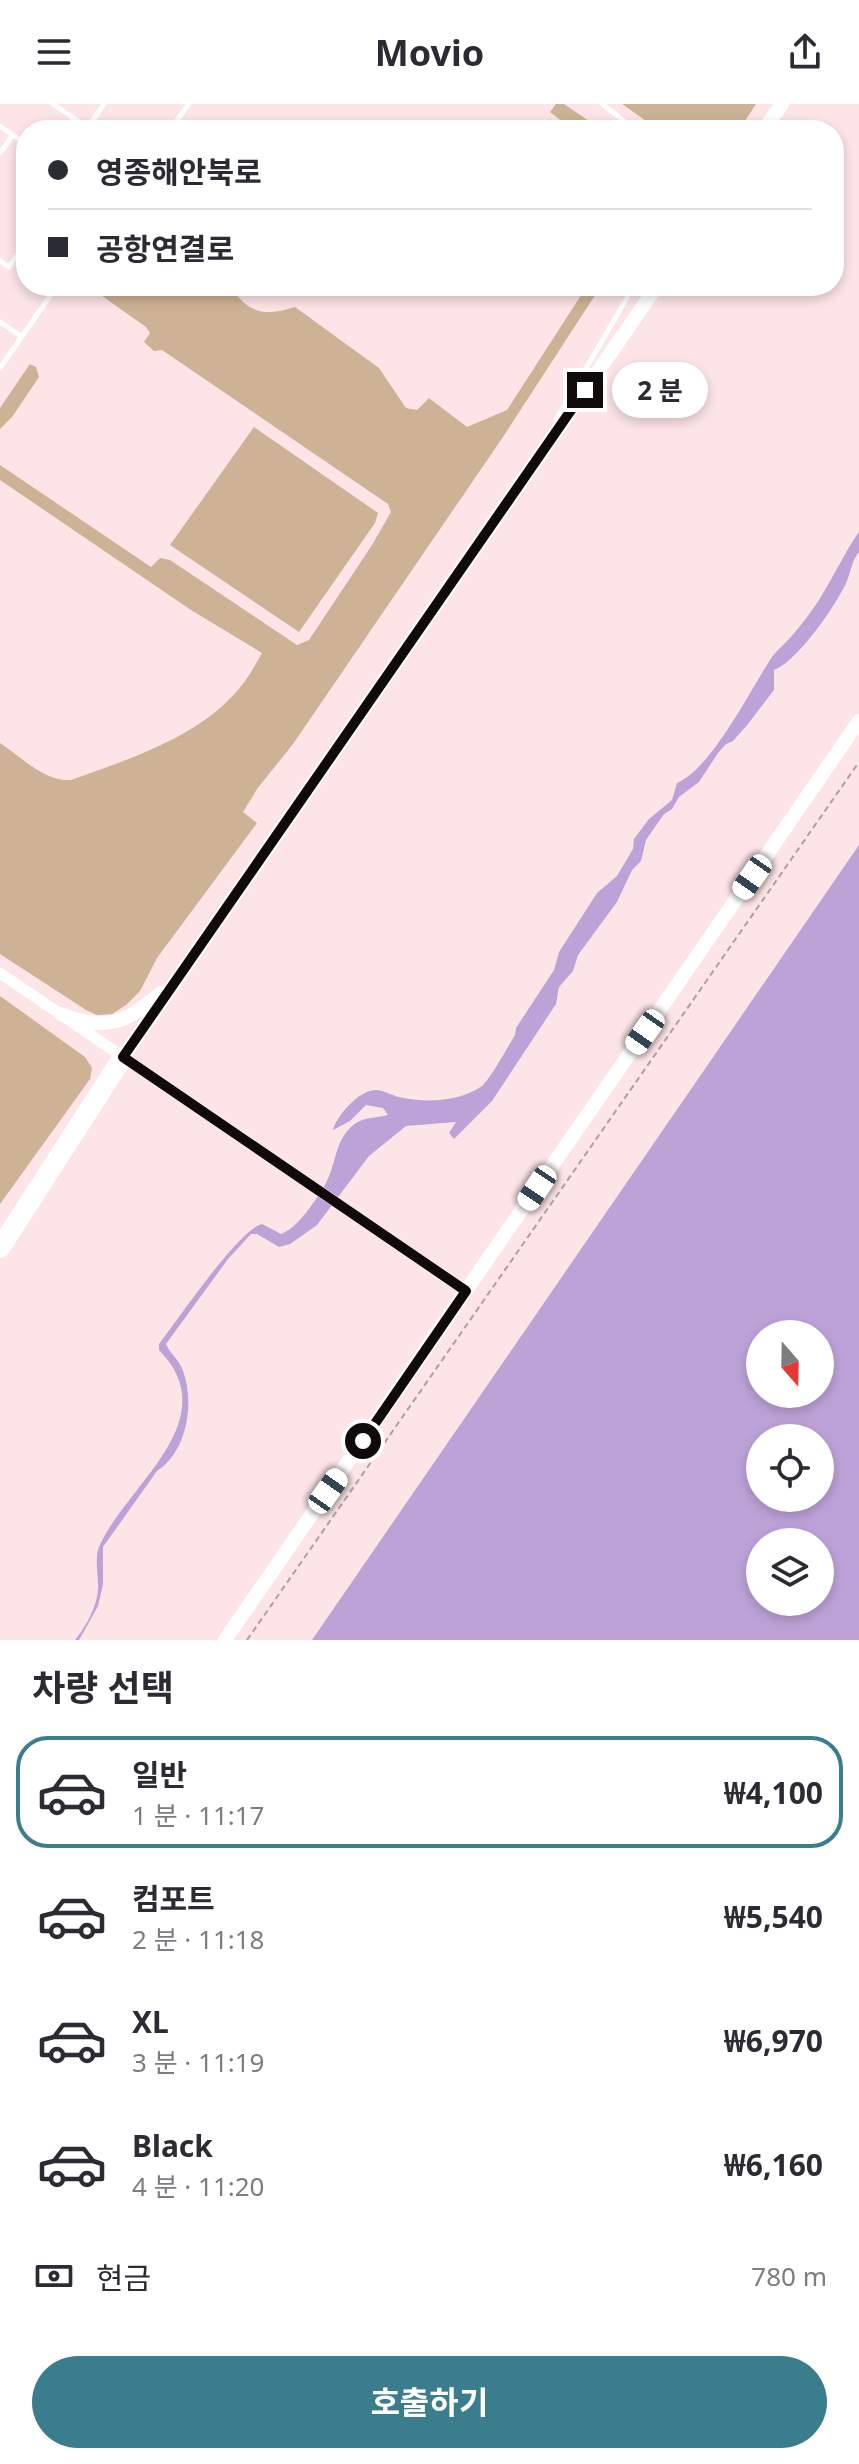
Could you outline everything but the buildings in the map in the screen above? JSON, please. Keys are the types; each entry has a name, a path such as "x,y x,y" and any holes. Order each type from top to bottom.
{"highway":[{"path":"0,1224 123,1057"},
{"path":"0,1248 123,1057"}],"main road":[{"path":"123,1057 650,296"},
{"path":"225,1640 859,721"},
{"path":"61,1014 93,1024 122,1020 148,1005 176,980"}],"street":[{"path":"0,973 466,1291"}],"lane":[{"path":"53,104 75,120"},
{"path":"602,104 623,120"},
{"path":"0,126 16,137"},
{"path":"0,153 13,135"},
{"path":"0,261 9,267 16,257"},
{"path":"0,368 50,296"},
{"path":"513,495 628,296"},
{"path":"0,322 21,336"}],"path":[{"path":"247,1640 859,762"}],"shaded area":[{"path":"556,104 564,104 587,120 560,120 550,112"},
{"path":"622,104 756,104 746,120 645,120"},
{"path":"102,296 237,296 258,311 275,312 295,307 379,368 406,408 417,410 429,398 467,427 507,410 581,296 595,296 503,437 293,744 257,789 243,812 257,823 157,958 140,991 112,1014 97,1015 0,954 0,743 43,773 61,780 71,780 161,745 203,721 238,690 262,653 191,610 0,480 0,465 151,567 160,558 170,560 297,645 309,640 391,512 388,504 162,350 154,351 144,342 150,333"},
{"path":"30,364 36,367 39,377 12,417 0,429 0,408"},
{"path":"254,427 378,513 375,523 299,632 170,545"},
{"path":"859,532 859,552 835,603 805,644 774,670 774,690 748,724 718,753 699,782 679,797 672,809 664,814 646,840 641,861 632,870 617,902 578,955 573,971 559,987 556,1004 492,1101 454,1139 449,1133 456,1122 406,1126 369,1156 317,1225 290,1244 279,1247 257,1234 251,1234 228,1259 166,1344 181,1367 187,1384 186,1426 175,1452 157,1471 103,1547 103,1584 98,1606 79,1640 75,1640 95,1603 99,1547 112,1524 165,1452 177,1427 182,1402 177,1376 159,1350 159,1344 224,1258 252,1230 262,1224 281,1234 300,1220 326,1183 339,1146 352,1126 365,1119 388,1115 383,1108 366,1105 350,1121 333,1130 344,1111 356,1099 376,1090 409,1099 442,1100 463,1095 485,1083 554,970 559,952 597,893 617,876 633,849 634,839 649,819 672,800 677,783 704,762 717,745 772,657 815,607"},
{"path":"859,845 859,1640 312,1640"},
{"path":"0,996 85,1057 92,1068 90,1079 0,1204"}],"route":[{"path":"363,1441 466,1291 123,1057 585,390"}]}
